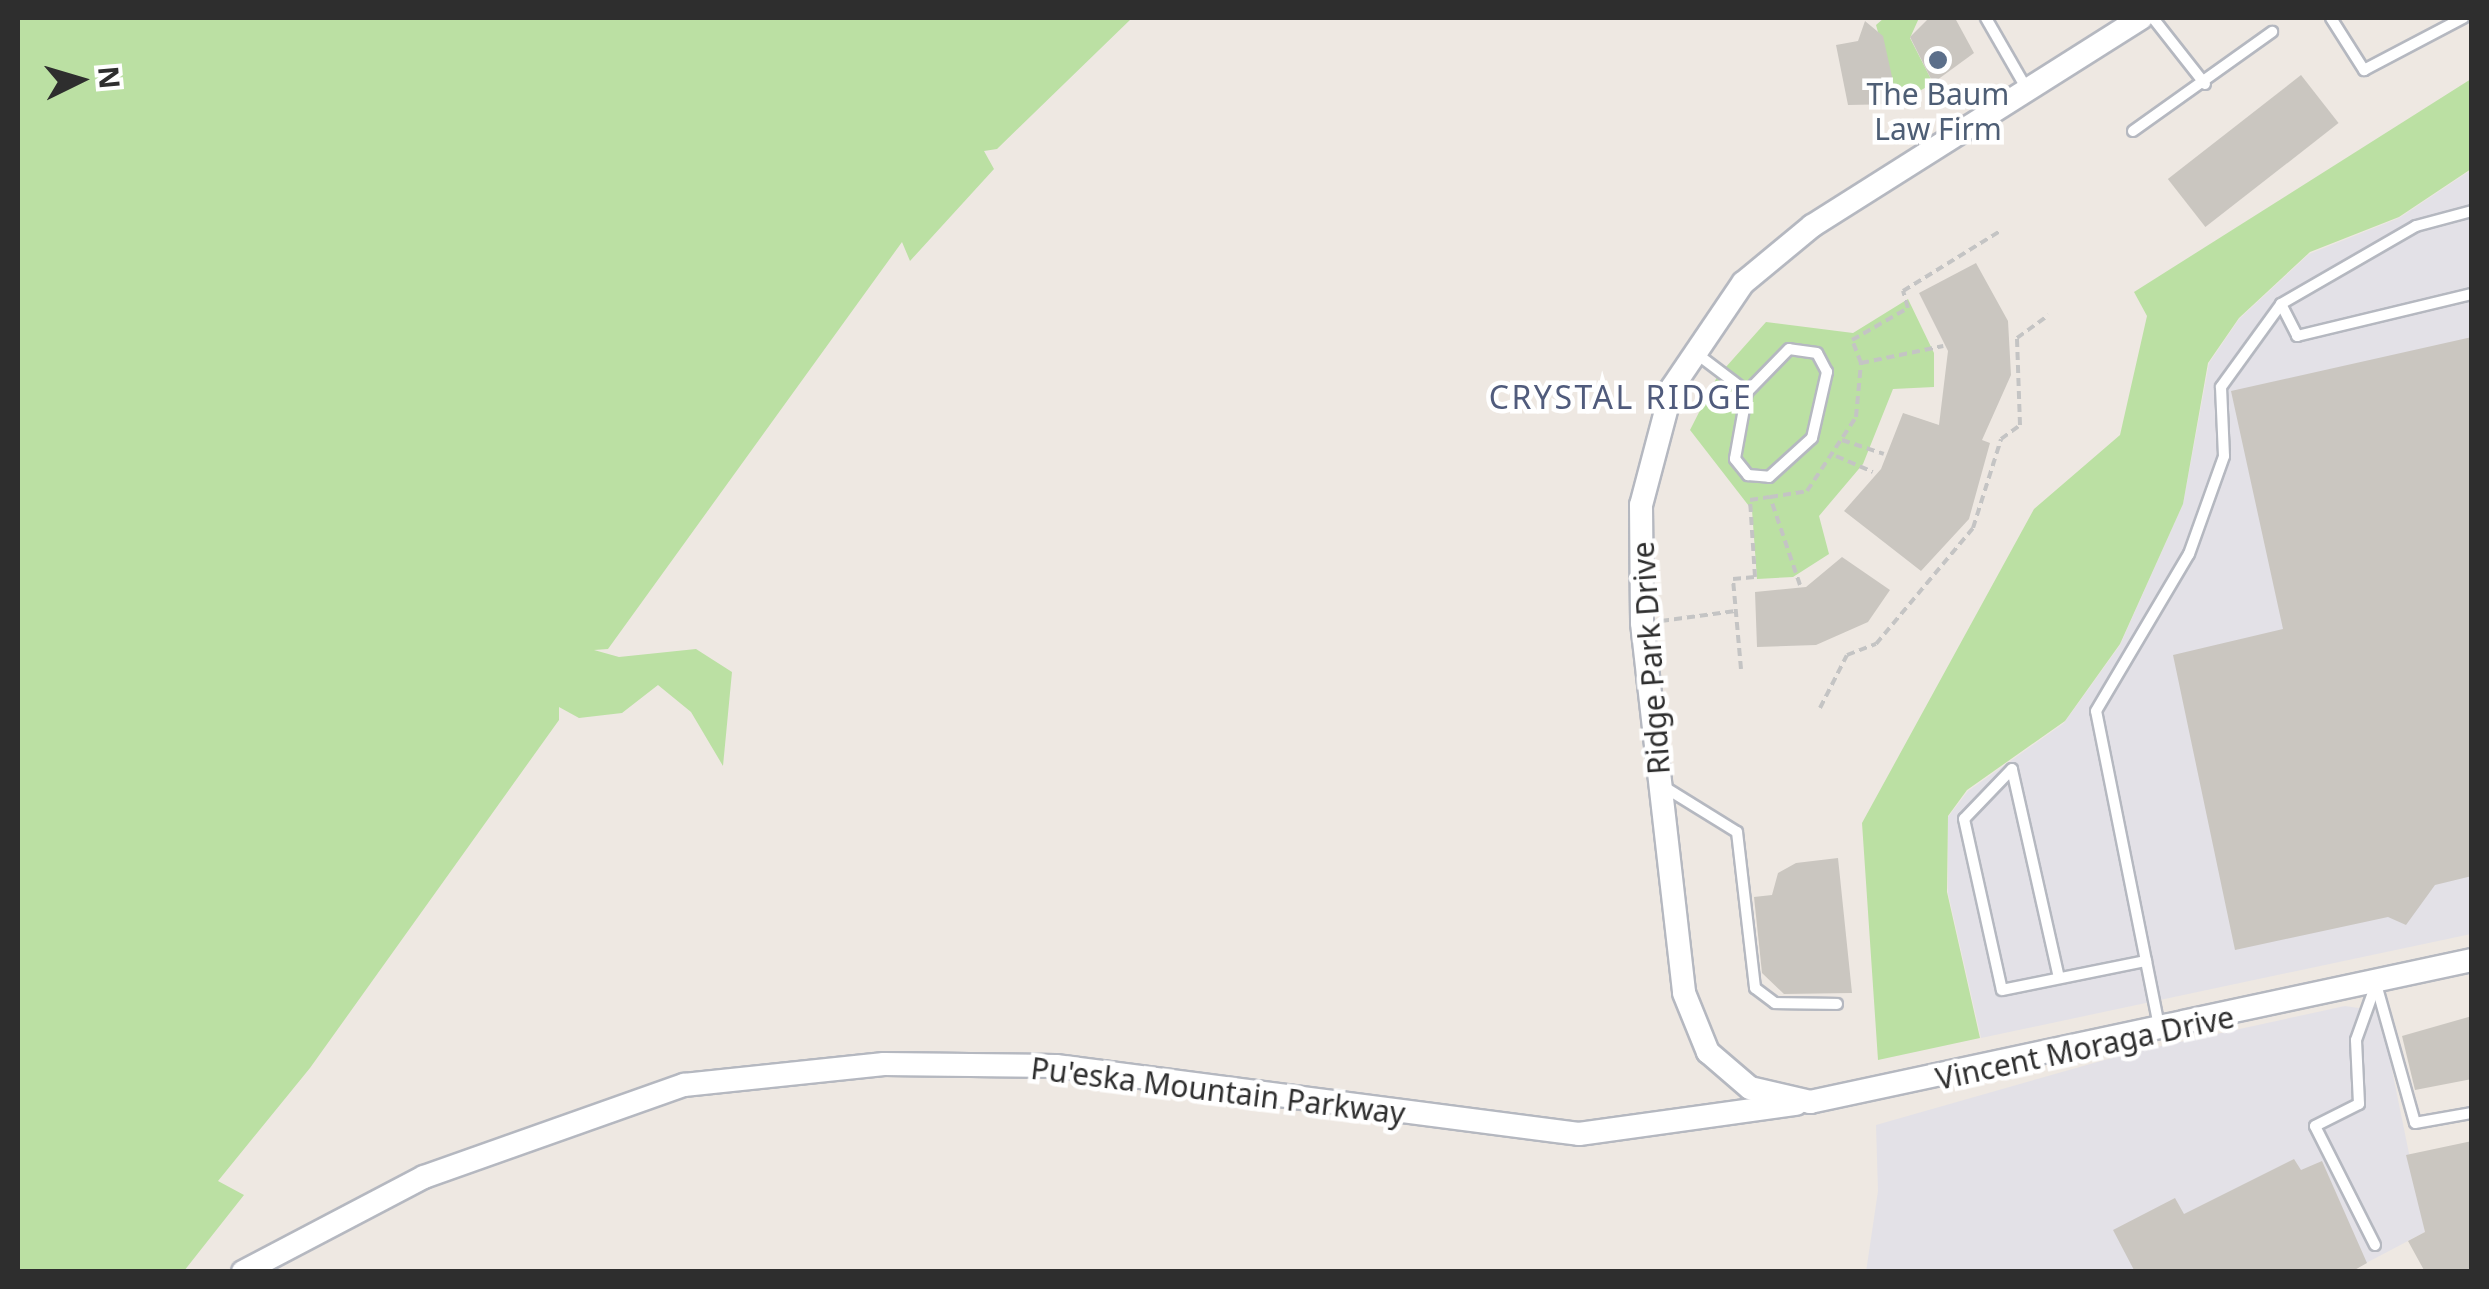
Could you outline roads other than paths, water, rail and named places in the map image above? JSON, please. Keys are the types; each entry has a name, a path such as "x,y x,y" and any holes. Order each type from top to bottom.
{"street":[{"name":"Ridge Park Drive","path":"1708,1052 1684,992 1642,623 1641,505 1672,388 1743,282 1812,226 2140,18"},
{"name":"Vincent Moraga Drive","path":"1708,1052 1750,1088 1810,1102 2160,1032 2472,960"},
{"name":"Pu'eska Mountain Parkway","path":"243,1272 424,1177 684,1085 884,1064 1056,1066 1579,1134 1810,1102"}],"lane":[{"path":"1986,18 2028,92"},
{"path":"2154,18 2205,84"},
{"path":"2331,18 2364,70 2463,18"},
{"path":"2134,131 2205,84 2272,32"},
{"path":"2160,1032 2096,711 2189,554 2224,456 2221,387 2282,304 2416,226 2472,211"},
{"path":"2282,304 2297,336 2472,294"},
{"path":"1788,348 1818,352 1827,372 1812,438 1768,477 1748,475 1735,459 1747,392 1788,348"},
{"path":"1696,353 1747,392"},
{"path":"2059,978 2012,769 1964,819 2002,990 2146,961"},
{"path":"1660,785 1737,832 1755,988 1775,1002 1838,1004"},
{"path":"2376,984 2416,1123 2472,1112"},
{"path":"2375,1245 2316,1126 2358,1104 2356,1040 2376,984"}],"place":[{"name":"The Baum Law Firm","path":"1938,60"}],"district":[{"name":"CRYSTAL RIDGE","path":"1621,397"}]}
